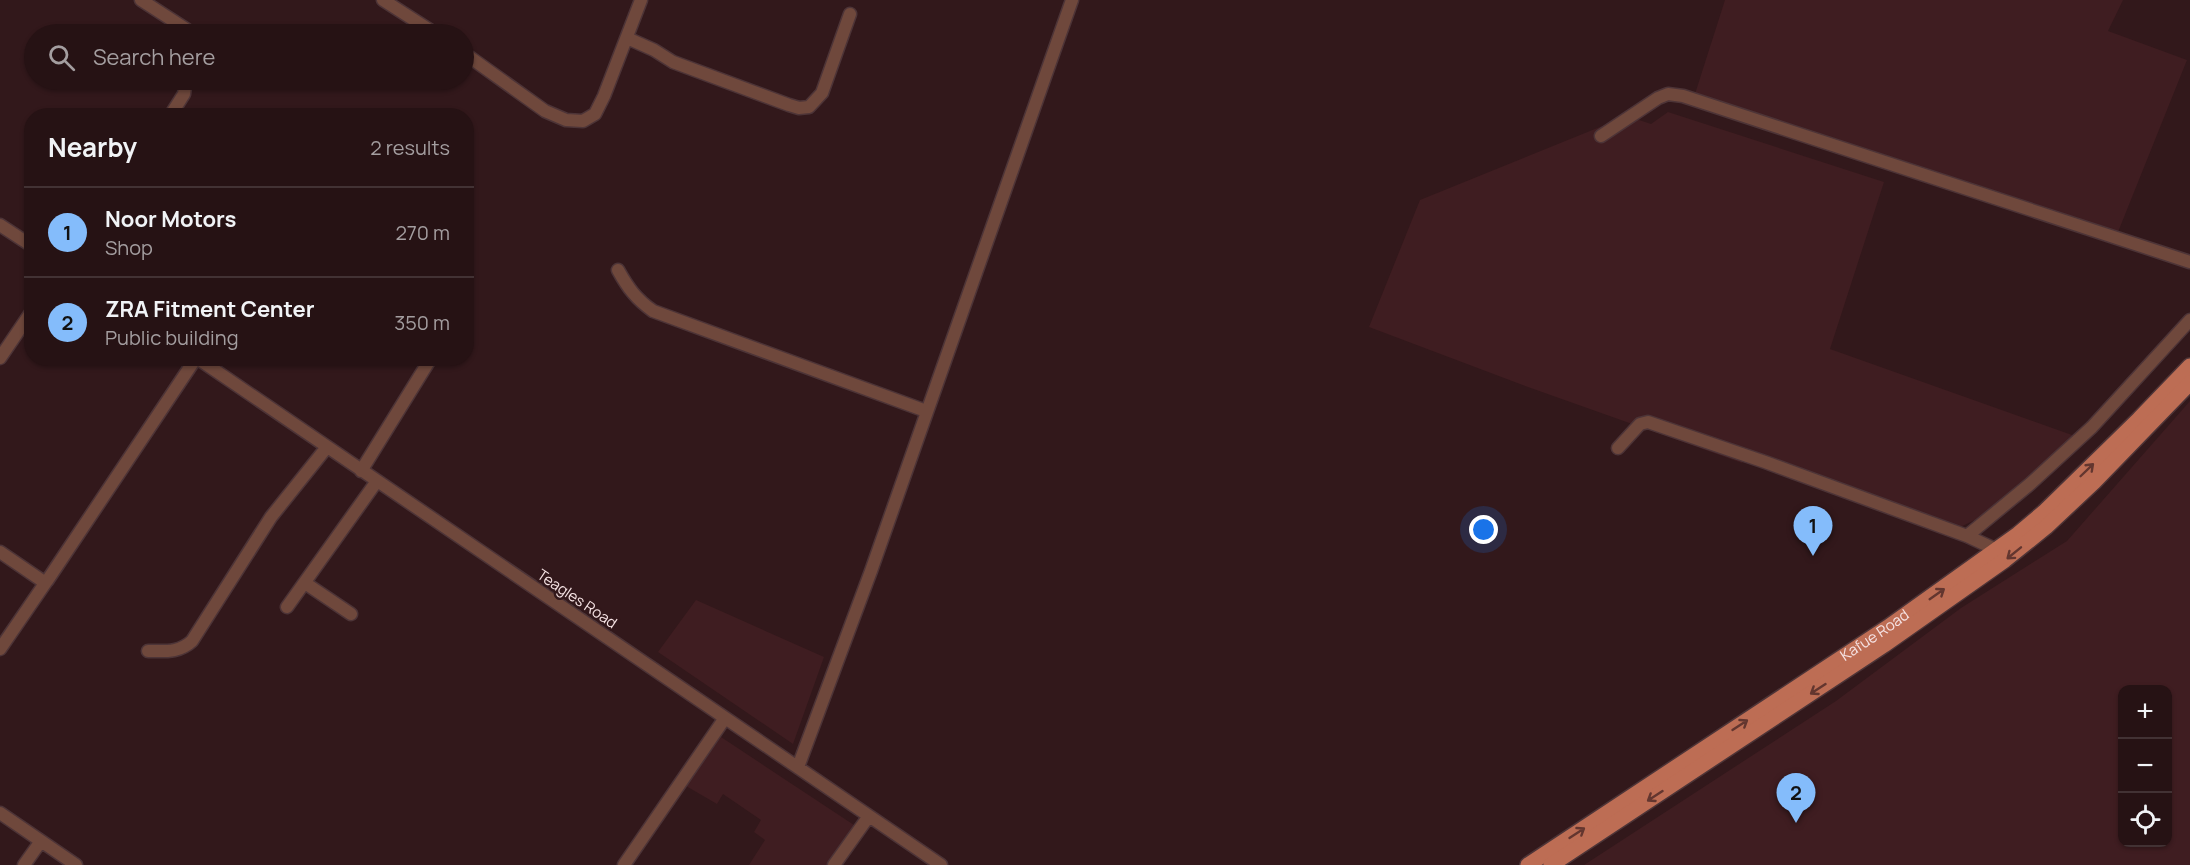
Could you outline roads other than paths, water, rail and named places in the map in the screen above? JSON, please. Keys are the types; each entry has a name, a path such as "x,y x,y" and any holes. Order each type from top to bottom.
{"main road":[{"name":"Kafue Road","path":"1528,865 1888,627 1997,550 2044,512 2139,420 2190,366"},
{"name":"Kafue Road","path":"1551,865 1884,645 2005,560 2046,527 2094,482 2190,383"}],"street":[{"path":"141,0 178,24"},
{"path":"383,0 420,24"},
{"path":"474,60 545,111 566,120 583,121 595,114 641,0"},
{"path":"798,767 871,571 1072,0"},
{"path":"627,38 654,50 673,62 707,76 789,105 799,108 809,107 822,93 850,14"},
{"path":"175,108 185,90"},
{"path":"1601,136 1658,98 1668,94 1683,96 2190,262"},
{"path":"0,225 24,241"},
{"path":"618,270 639,302 653,311 926,411"},
{"path":"1966,536 2037,477 2092,427 2190,320"},
{"path":"0,358 24,323"},
{"path":"0,649 197,366"},
{"name":"Teagles Road","path":"210,366 941,865"},
{"path":"362,471 426,366"},
{"path":"1618,448 1640,424 1648,422 1765,462 1966,536 1997,550"},
{"path":"148,651 177,651 192,641 271,517 327,447"},
{"path":"287,607 377,481"},
{"path":"0,552 46,582"},
{"path":"305,583 351,614"},
{"path":"624,865 725,718"},
{"path":"0,813 76,865"},
{"path":"834,865 869,816"},
{"path":"24,865 40,841"}],"place":[{"name":"Noor Motors","path":"1813,556"},
{"name":"ZRA Fitment Center","path":"1796,823"}]}
